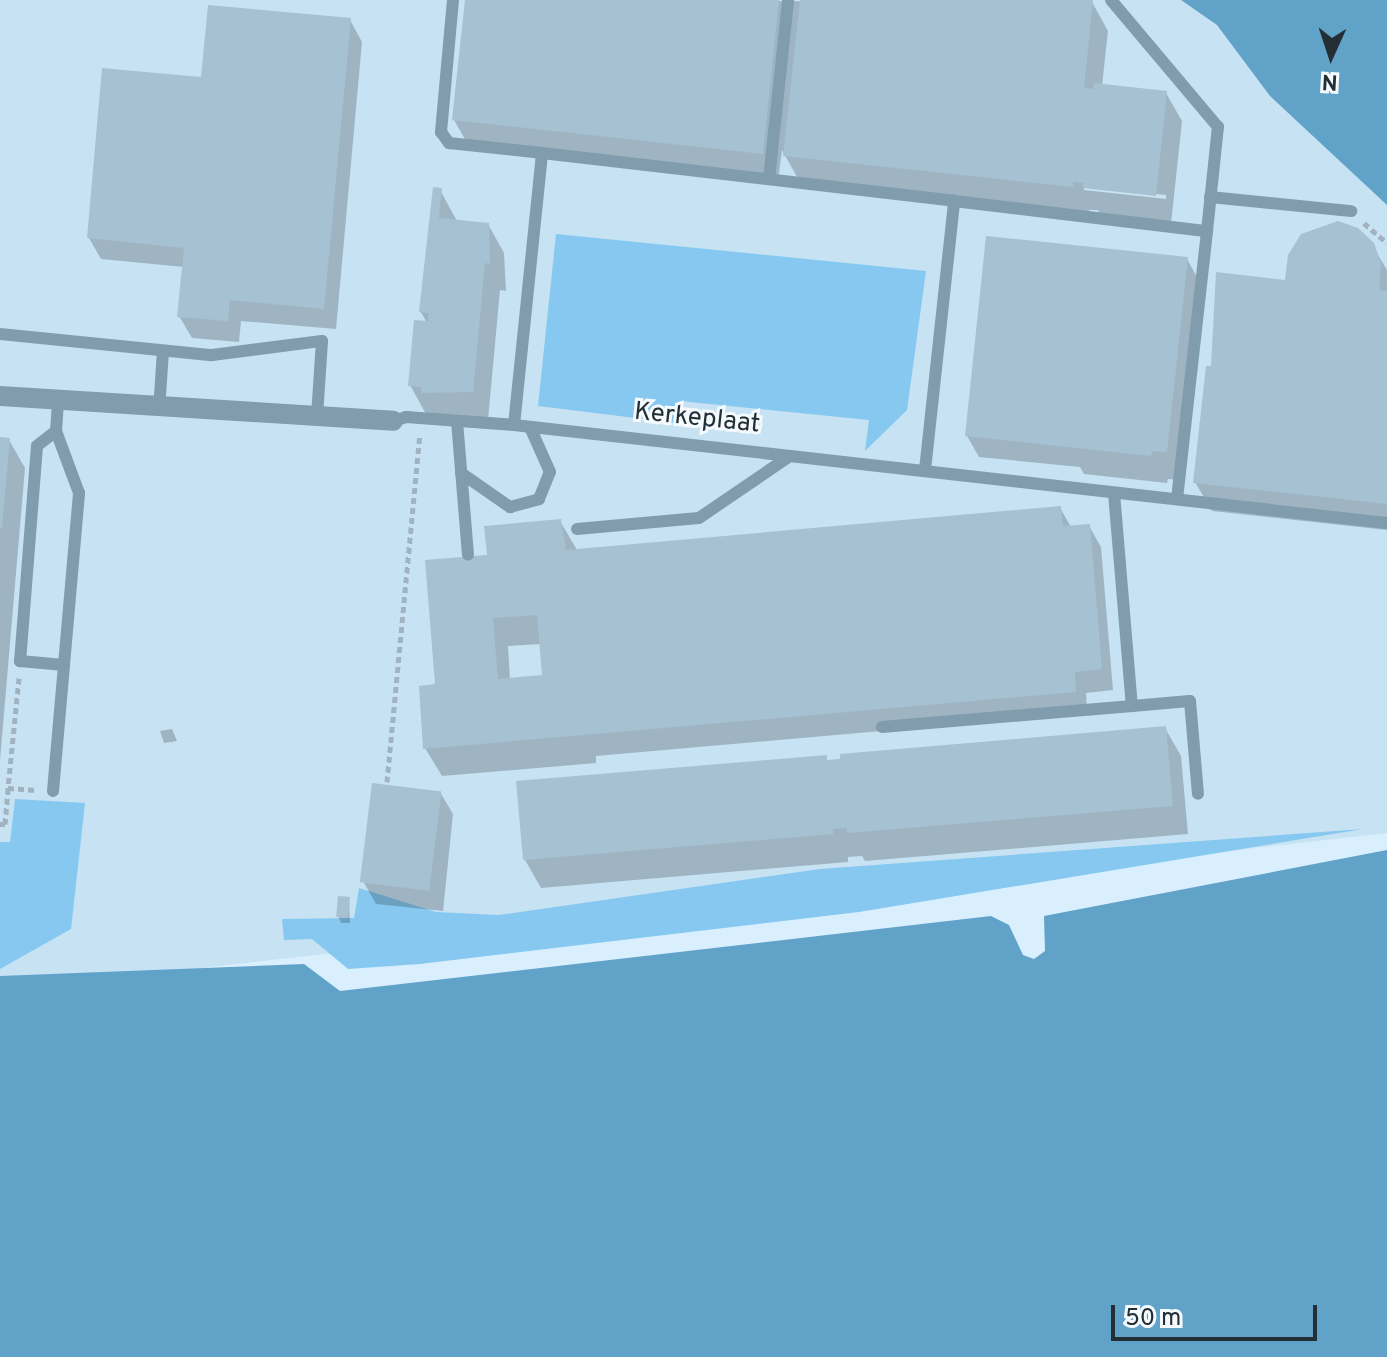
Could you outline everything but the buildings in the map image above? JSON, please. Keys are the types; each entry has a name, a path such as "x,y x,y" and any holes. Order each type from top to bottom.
{"street":[{"name":"Kerkeplaat","path":"0,396 159,410 393,421"}],"lane":[{"path":"453,0 441,132 449,143 1207,231"},
{"path":"769,179 788,0"},
{"path":"1111,0 1218,127 1177,499"},
{"path":"514,425 542,153"},
{"path":"1210,197 1351,211"},
{"path":"925,470 954,201"},
{"path":"0,334 212,355 322,341 317,417"},
{"path":"159,410 163,351"},
{"path":"53,791 79,493 56,431 58,401"},
{"name":"Kerkeplaat","path":"393,421 422,419 514,425 1387,523"},
{"path":"457,421 468,555"},
{"path":"461,473 510,507 539,499 550,472 530,427"},
{"path":"56,431 37,446 20,661 64,665"},
{"path":"577,529 699,518 790,456"},
{"path":"1114,493 1132,706"},
{"path":"882,727 1190,701 1198,794"}],"path":[{"path":"1351,211 1387,243"},
{"path":"387,782 422,419"},
{"path":"0,824 5,824 20,661"},
{"path":"8,788 53,791"}],"shaded area":[{"path":"0,0 1206,0 1387,160 1387,833 0,991"},
{"path":"1181,0 1387,0 1387,205 1270,96 1217,25"},
{"path":"556,234 926,271 907,410 865,451 869,420 680,401 676,423 538,406"},
{"path":"15,799 85,803 71,929 0,969 0,842 10,842"},
{"path":"1363,829 859,912 420,964 348,969 312,939 284,940 282,919 354,918 359,888 436,912 499,915 820,869"},
{"path":"1387,850 1387,1357 0,1357 0,976 304,964 340,991 991,916 1009,925 1023,955 1034,959 1045,951 1044,916"}]}
